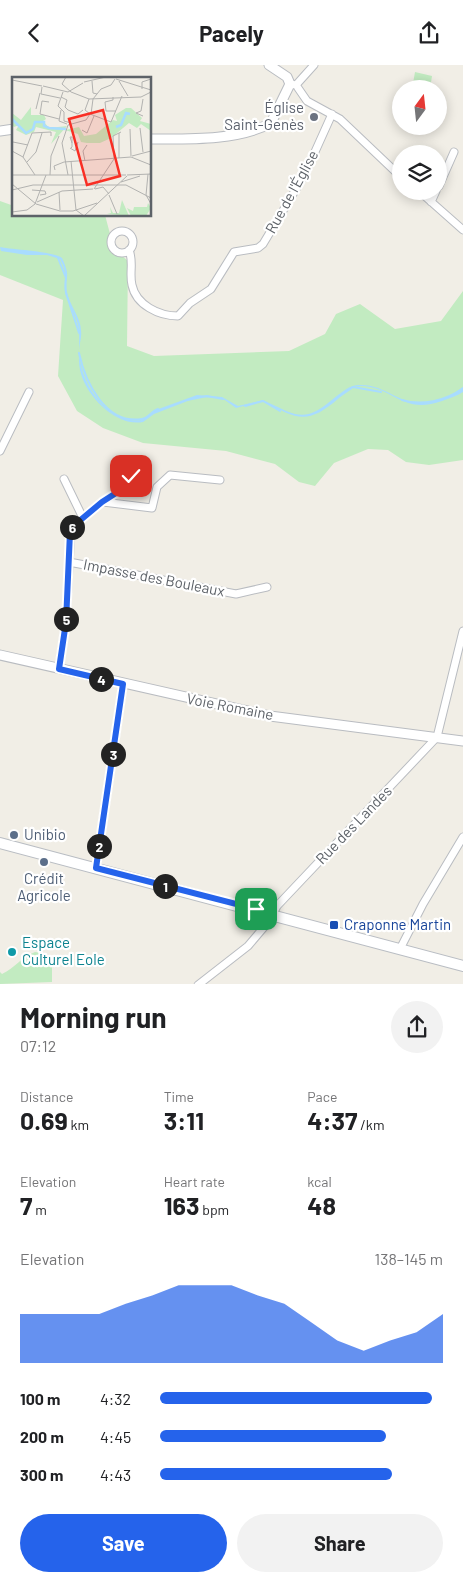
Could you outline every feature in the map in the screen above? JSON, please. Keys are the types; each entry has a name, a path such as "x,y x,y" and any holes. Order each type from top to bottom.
{"main road":[{"path":"0,843 463,966"}],"street":[{"path":"269,65 287,77 307,101 332,113 392,169"},
{"path":"151,139 208,138 266,126 275,118 293,84 314,65"},
{"name":"Rue de l'Église","path":"129,250 133,259 131,284 137,298 149,308 168,316 178,316 190,303 212,289 234,252 258,248 263,244 305,174 332,113"},
{"path":"447,168 454,152"},
{"path":"431,202 463,230"},
{"path":"0,451 30,392"},
{"path":"59,669 66,622 70,532 102,502 127,486 131,480 134,462"},
{"path":"102,502 152,508 157,487 170,475 220,480"},
{"path":"64,479 83,518"},
{"name":"Impasse des Bouleaux","path":"69,562 236,595 267,587"},
{"path":"437,737 463,631"},
{"name":"Voie Romaine","path":"0,655 270,716 463,741"},
{"path":"96,868 123,684"},
{"name":"Rue des Landes","path":"199,984 248,945 270,920 277,906 437,737"},
{"path":"400,949 423,904 463,837"}],"green space":[{"path":"415,72 432,76 431,80 414,80"},
{"path":"0,201 12,205 12,216 105,216 114,249 128,261 127,346 154,356 289,351 325,334 336,314 360,304 395,329 441,321 463,291 463,460 429,465 406,462 388,450 368,449 334,463 315,486 299,482 275,464 226,451 143,443 103,428 77,411 58,376 63,300 0,275"},
{"path":"35,952 41,953 52,962 52,982 0,984 0,972 2,974 7,972"}],"water":[{"path":"0,247 42,252 62,258 67,273 68,297 80,326 79,351 79,327 66,296 64,286 65,275 60,259 47,255 27,255 1,251"},
{"path":"79,351 84,375 97,399 117,416 129,420 142,420 153,411 197,395 222,397 238,406 263,400 286,411 302,415 318,410 347,389 358,385 379,388 405,400 426,403 439,400 463,389 463,392 442,401 417,405 407,403 382,391 357,386 348,389 328,407 318,413 302,417 285,412 263,401 236,408 222,398 198,397 154,414 143,422 133,422 123,420 114,415 97,401 85,383 80,369"}],"waterway":[{"path":"58,258 66,278"},
{"path":"66,293 79,333"},
{"path":"79,353 92,388 107,408 117,415 129,419 142,419 158,409"},
{"path":"340,396 353,387 381,392"},
{"path":"402,400 409,402 433,401 449,396 463,388"},
{"path":"187,400 207,396 223,399"},
{"path":"245,406 263,401 280,411"}],"place":[{"name":"Église Saint-Genès","path":"314,117"},
{"name":"Unibio","path":"14,835"},
{"name":"Crédit Agricole","path":"44,862"},
{"name":"Craponne Martin","path":"334,925"},
{"name":"Espace Culturel Eole","path":"12,952"}],"route":[{"path":"131,476 127,486 102,502 71,528 70,532 66,622 59,669 123,684 96,868 256,909"}]}
